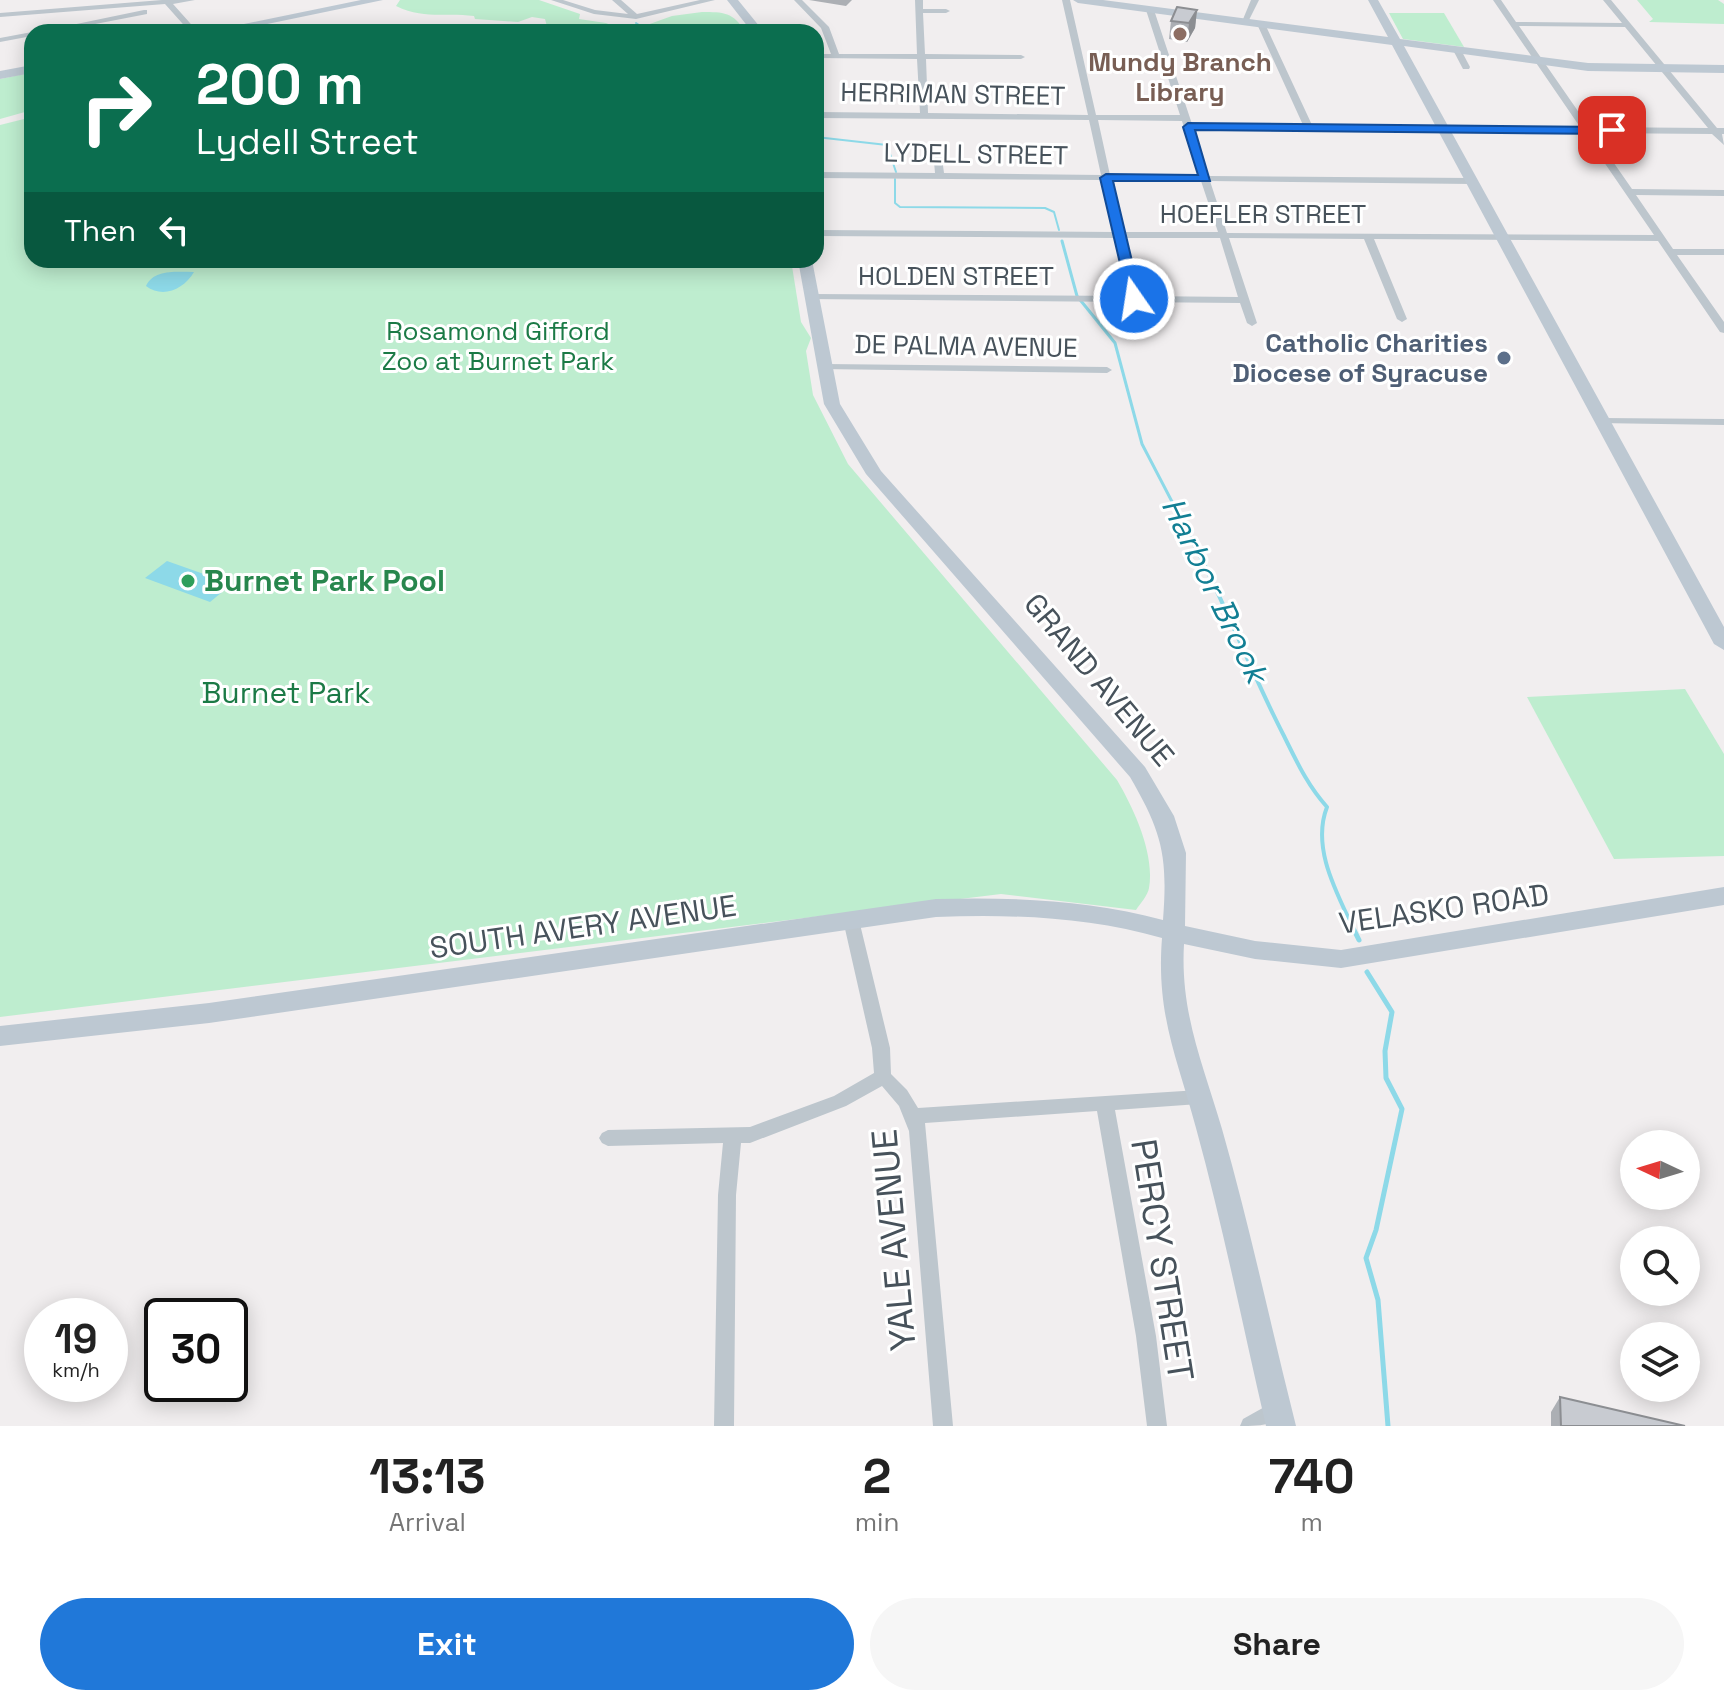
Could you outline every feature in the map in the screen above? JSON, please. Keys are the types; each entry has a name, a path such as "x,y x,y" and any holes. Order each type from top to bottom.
{"street":[{"path":"78,24 191,0"},
{"path":"253,24 378,0"},
{"path":"555,0 609,15 636,17 711,0"},
{"path":"616,0 636,17"},
{"path":"732,0 752,24"},
{"path":"798,0 822,24"},
{"path":"919,0 924,116"},
{"path":"1066,0 1134,299"},
{"path":"1078,0 1148,6 1542,65 1611,69 1724,69"},
{"path":"1244,22 1255,0"},
{"path":"1373,0 1724,644"},
{"path":"1497,0 1724,330"},
{"path":"1607,0 1663,69 1720,131 1724,142"},
{"path":"0,15 169,4"},
{"path":"169,4 187,24"},
{"path":"1148,6 1252,323"},
{"path":"919,11 946,11"},
{"path":"1261,24 1309,128"},
{"path":"1513,24 1627,25"},
{"path":"824,26 836,56"},
{"path":"0,40 24,36"},
{"path":"1457,50 1466,67"},
{"path":"824,56 1021,57"},
{"path":"0,75 24,70"},
{"name":"HERRIMAN STREET","path":"824,115 1093,118 1309,128 1720,131"},
{"path":"937,151 940,176"},
{"name":"LYDELL STREET","path":"824,175 1471,181"},
{"path":"1629,192 1724,193"},
{"name":"HOEFLER STREET","path":"824,233 1661,238"},
{"path":"1368,237 1402,319"},
{"path":"1670,252 1724,252"},
{"name":"GRAND AVENUE","path":"807,268 832,404 874,474 1138,772 1163,816 1175,853 1177,881 1174,1005 1182,1045 1209,1128 1279,1418"},
{"name":"HOLDEN STREET","path":"812,297 1244,300"},
{"path":"1712,312 1724,312"},
{"name":"DE PALMA AVENUE","path":"825,367 1107,370"},
{"path":"1602,421 1724,422"},
{"name":"VELASKO ROAD","path":"1174,933 1292,956 1360,958 1724,896"},
{"name":"SOUTH AVERY AVENUE","path":"0,1036 209,1013 936,908 991,905 1072,912 1174,933"},
{"path":"608,1138 750,1135 840,1101 883,1077 881,1048 851,920"},
{"name":"YALE AVENUE","path":"883,1077 905,1097 915,1116 943,1426"},
{"path":"915,1116 1199,1097"},
{"name":"PERCY STREET","path":"1105,1105 1146,1336 1157,1426"},
{"path":"724,1426 727,1195 733,1136"},
{"path":"1250,1426 1279,1418"}],"green space":[{"path":"400,0 539,0 580,14 579,19 608,24 546,24 545,19 532,17 518,22 475,19 474,16 426,14 396,6"},
{"path":"1637,0 1718,0 1724,4 1724,24 1649,22 1653,19"},
{"path":"716,12 727,14 740,24 650,24 672,16"},
{"path":"1389,13 1444,13 1464,47 1403,39"},
{"path":"24,74 24,112 0,119 0,79"},
{"name":"Burnet Park","path":"24,119 24,268 792,268 801,322 811,338 806,351 813,395 848,464 1117,780 1136,818 1149,861 1149,888 1142,902 1136,910 1001,894 0,1017 0,125"},
{"path":"1685,689 1724,754 1724,856 1614,859 1527,697"}],"water":[{"path":"194,272 185,283 173,290 159,292 146,286 160,274"},
{"name":"Burnet Park Pool","path":"167,561 232,584 210,602 145,578"}],"building":[{"path":"1177,7 1197,10 1189,23 1171,21"},
{"path":"1560,1397 1685,1426 1561,1426"}],"waterway":[{"name":"Harbor Brook","path":"824,138 887,145 896,172"},
{"name":"Harbor Brook","path":"895,179 895,203 900,207 1045,208 1054,212 1059,230"},
{"name":"Harbor Brook","path":"1062,241 1077,296 1115,343 1142,444 1193,542"},
{"name":"Harbor Brook","path":"1193,542 1293,753 1327,807 1322,838 1324,854 1334,886 1354,930"},
{"name":"Harbor Brook","path":"1354,930 1359,940"},
{"name":"Harbor Brook","path":"1367,972 1392,1012 1385,1051 1386,1078 1402,1109 1376,1230 1366,1258 1378,1300 1388,1426"}],"place":[{"name":"Mundy Branch Library","path":"1180,34"},
{"name":"Catholic Charities Diocese of Syracuse","path":"1504,358"},
{"name":"Burnet Park Pool","path":"188,581"}],"route":[{"path":"1134,299 1106,178 1205,178 1188,127 1612,130"}],"park label":[{"name":"Rosamond Gifford Zoo at Burnet Park","path":"498,346"}]}
